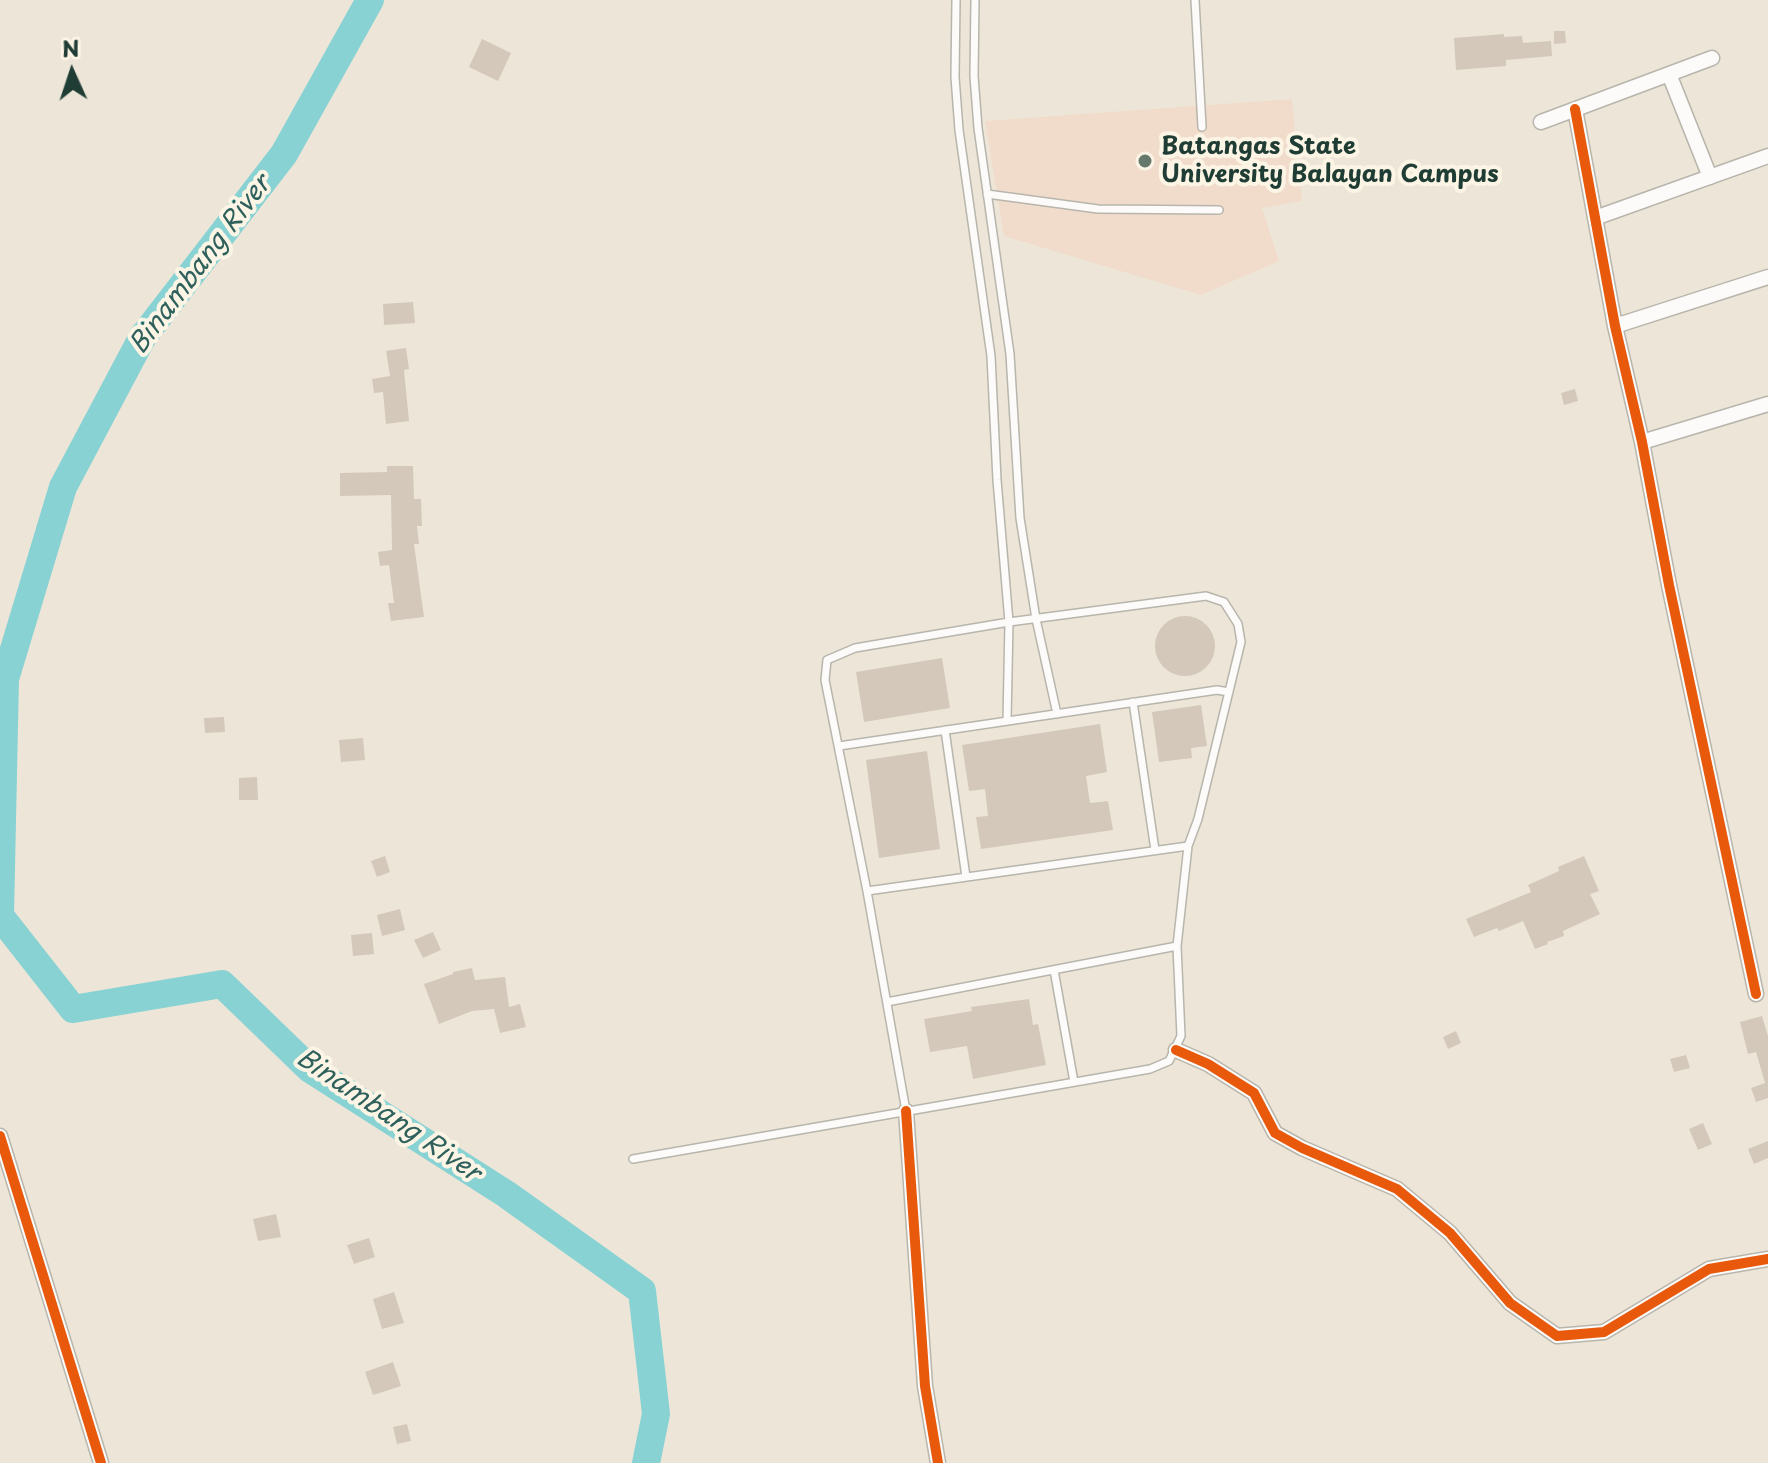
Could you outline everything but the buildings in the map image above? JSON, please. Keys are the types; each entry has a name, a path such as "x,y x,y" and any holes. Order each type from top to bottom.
{"street":[{"path":"1541,122 1712,58"},
{"path":"1669,74 1710,177"},
{"path":"1575,109 1615,326 1642,442 1669,585 1756,994"},
{"path":"1595,218 1768,156"},
{"path":"1615,326 1768,277"},
{"path":"1642,442 1768,404"},
{"path":"1176,1050 1208,1064 1254,1093 1275,1133 1397,1189 1450,1233 1510,1303 1557,1336 1604,1332 1709,1269 1768,1259"},
{"path":"906,1111 925,1386 938,1463"},
{"path":"0,1136 101,1463"}],"lane":[{"path":"956,0 955,77 959,130 991,356 1009,622 1007,721"},
{"path":"975,0 974,76 978,128 1010,354 1020,518 1036,619 1057,714"},
{"path":"1195,0 1202,127"},
{"path":"987,194 1098,209 1219,210"},
{"path":"633,1159 1150,1069 1169,1061 1181,1036 1177,946 1188,846 1198,819 1241,642 1238,624 1224,602 1206,596 1009,622 855,648 827,660 825,680 906,1111"},
{"path":"839,746 1217,690 1229,692"},
{"path":"1133,702 1155,850"},
{"path":"945,730 966,877"},
{"path":"867,891 1188,846"},
{"path":"887,1002 1177,946"},
{"path":"1054,970 1074,1082"}],"shaded area":[{"name":"Batangas State University Balayan Campus","path":"1292,99 1302,201 1262,208 1279,261 1201,295 1004,236 985,121"}],"waterway":[{"name":"Binambang River","path":"0,916 5,679 63,487 142,338 284,154 370,0"},
{"name":"Binambang River","path":"0,916 73,1009 222,984 310,1069 506,1194 642,1291 656,1414 646,1463"}],"cycle path":[{"path":"1575,109 1615,326 1642,442 1669,585 1756,994"},
{"path":"1176,1050 1208,1064 1254,1093 1275,1133 1397,1189 1450,1233 1510,1303 1557,1336 1604,1332 1709,1269 1768,1259"},
{"path":"906,1111 925,1386 938,1463"},
{"path":"0,1136 101,1463"}],"place":[{"name":"Batangas State University Balayan Campus","path":"1145,161"}]}
